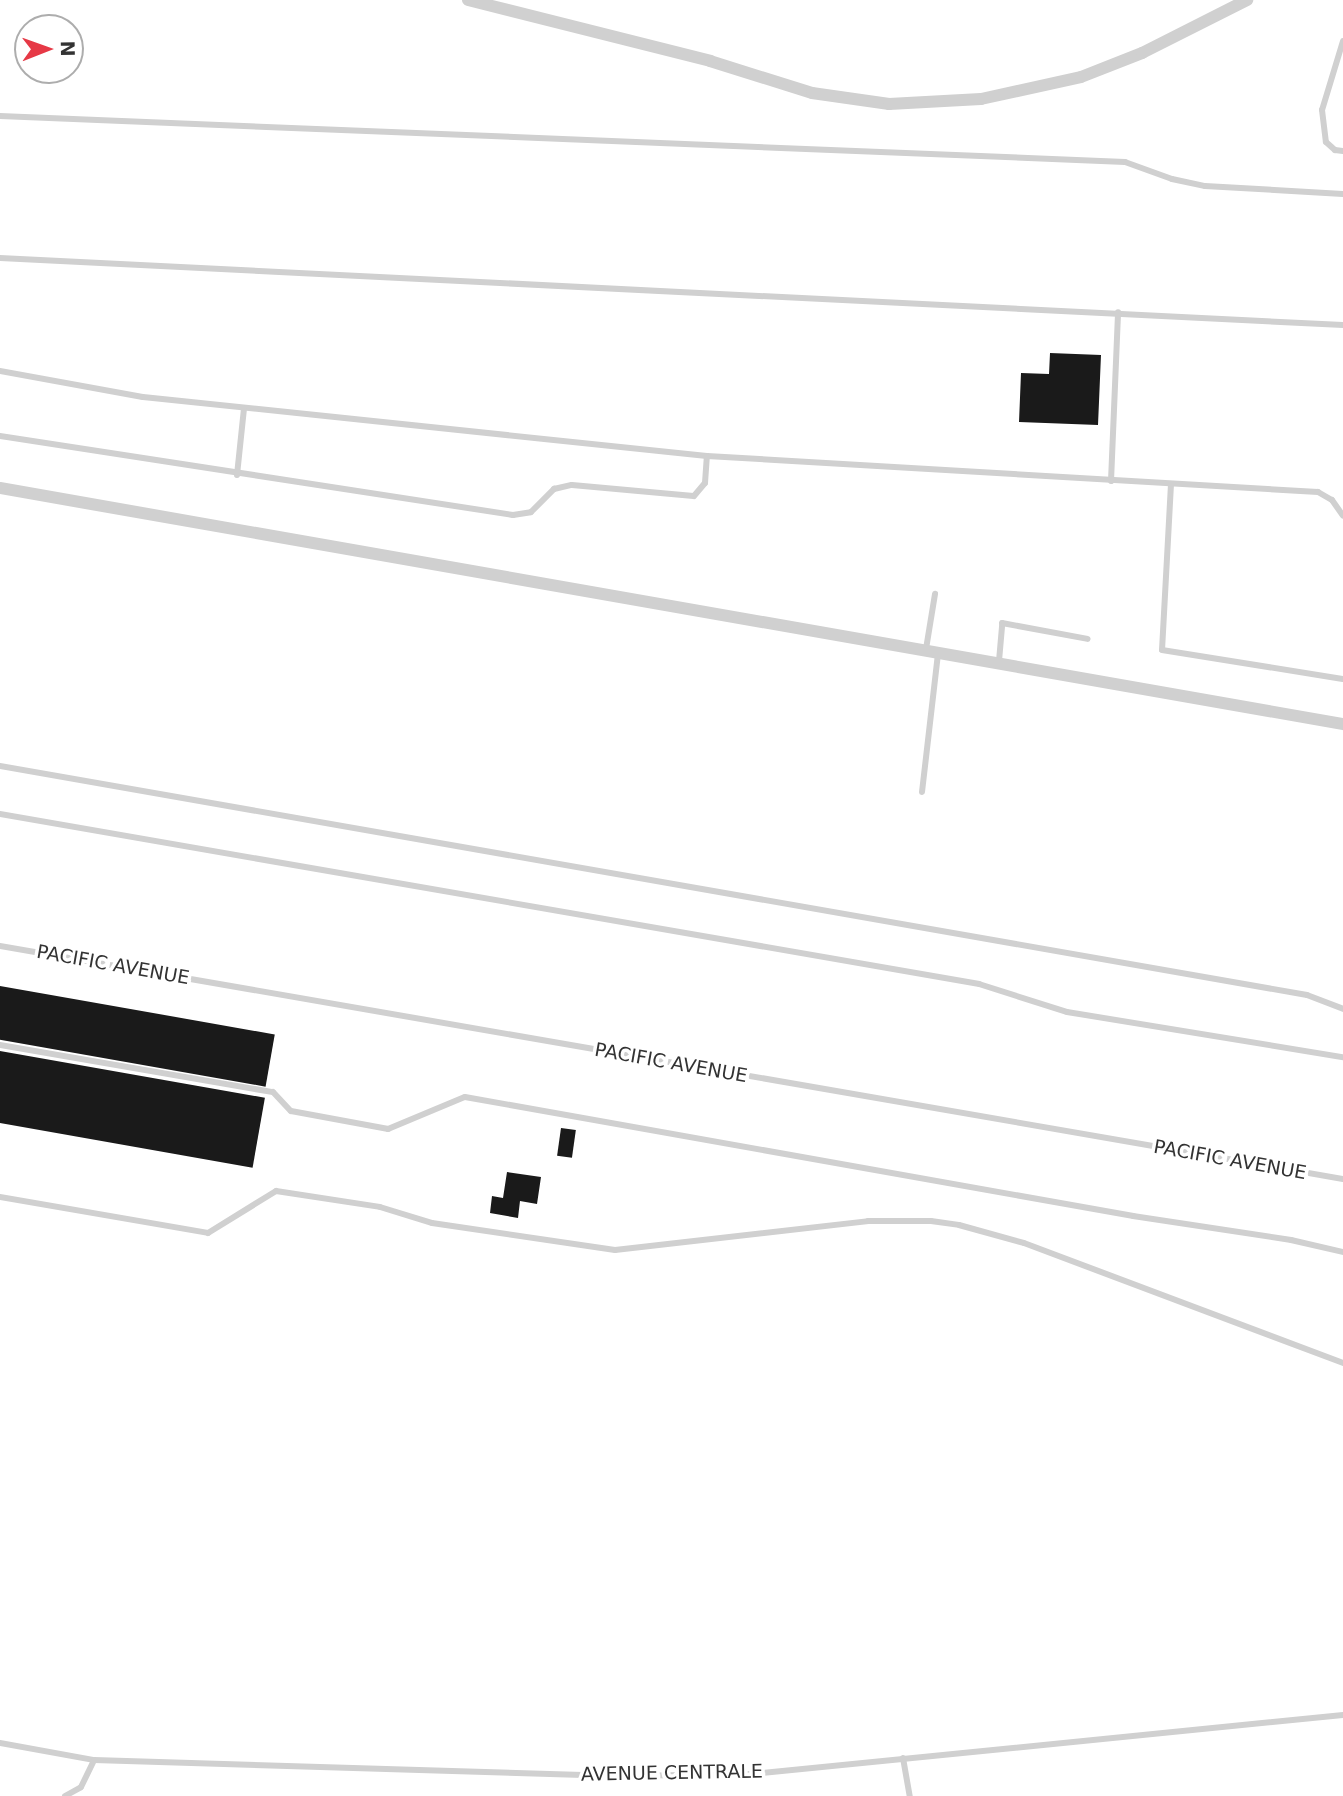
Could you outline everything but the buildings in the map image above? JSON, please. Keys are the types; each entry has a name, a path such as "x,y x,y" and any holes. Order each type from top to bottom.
{"street":[{"path":"468,0 710,61 811,93 889,104 981,99 1081,77 1154,47 1247,0"},
{"path":"0,488 999,661 1343,724"}],"lane":[{"path":"1343,41 1322,110 1326,142 1335,150 1343,151"},
{"path":"0,116 1125,162 1172,179 1205,186 1343,194"},
{"path":"0,258 1343,325"},
{"path":"1111,481 1118,312"},
{"path":"0,371 100,391 707,456 1323,493 1343,516"},
{"path":"237,475 244,408"},
{"path":"0,436 237,475 517,515 533,511 554,489 572,485 694,496 705,483 707,456"},
{"path":"1171,484 1162,650 1343,679"},
{"path":"922,792 935,594"},
{"path":"999,661 1002,623 1088,639"},
{"path":"0,766 1307,995 1343,1009"},
{"path":"0,814 979,984 1067,1012 1343,1058"},
{"name":"PACIFIC AVENUE","path":"0,946 1343,1179"},
{"path":"0,1045 273,1092 291,1111 387,1129 465,1097 1133,1216 1291,1240 1343,1252"},
{"path":"0,1197 208,1233 276,1191 380,1207 432,1223 615,1250 868,1222 931,1221 959,1225 1024,1242 1343,1363"},
{"name":"AVENUE CENTRALE","path":"0,1743 94,1760 617,1776 753,1774 1343,1715"},
{"path":"903,1758 910,1796"},
{"path":"65,1796 81,1787 94,1760"}]}
